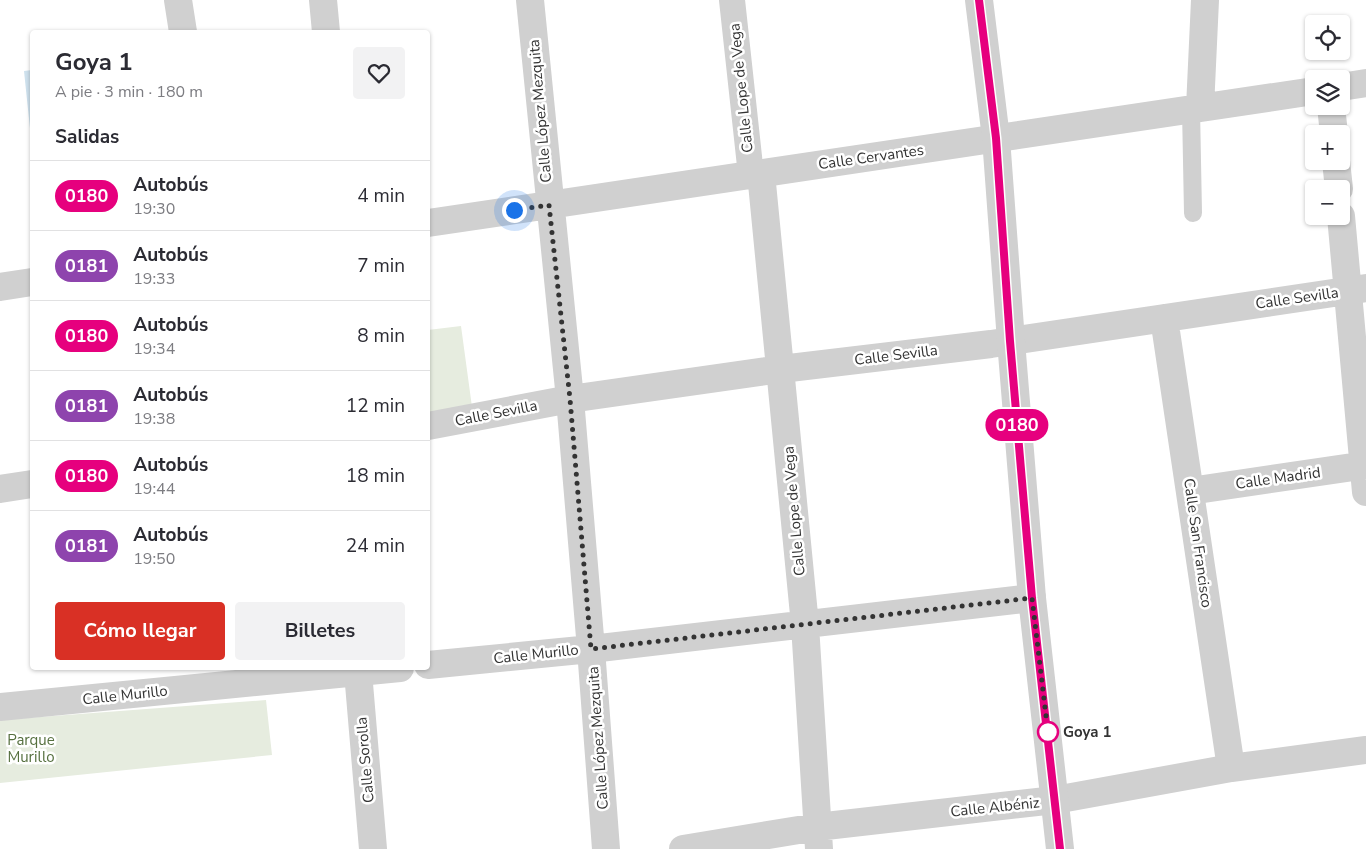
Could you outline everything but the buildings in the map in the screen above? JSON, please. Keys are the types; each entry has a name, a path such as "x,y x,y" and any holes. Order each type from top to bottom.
{"street":[{"path":"178,0 183,30"},
{"path":"323,0 326,30"},
{"name":"Calle López Mezquita","path":"530,0 549,205 570,399 606,849"},
{"name":"Calle Lope de Vega","path":"732,0 781,369 804,625 818,838"},
{"path":"979,0 996,138 1010,341 1032,598 1060,849"},
{"path":"1195,109 1205,0"},
{"path":"1350,86 1366,83"},
{"name":"Calle Cervantes","path":"430,223 1305,92"},
{"path":"1343,225 1357,290 1365,474"},
{"path":"0,287 30,282"},
{"name":"Calle Sevilla","path":"430,426 570,399 781,369 1010,341 1357,290"},
{"name":"Calle San Francisco","path":"1164,318 1231,768"},
{"name":"Calle Madrid","path":"1190,491 1365,474"},
{"path":"0,489 30,484"},
{"name":"Calle Murillo","path":"430,665 591,649 1032,598"},
{"name":"Calle Murillo","path":"0,707 379,670"},
{"name":"Calle Sorolla","path":"358,672 373,849"},
{"name":"Calle Albéniz","path":"683,849 818,838 1055,800 1231,768 1366,750"}],"lane":[{"path":"1193,213 1195,109"}],"green space":[{"path":"461,326 472,407 430,413 430,330"},
{"name":"Parque Murillo","path":"266,700 272,755 0,783 0,720"}],"water":[{"path":"30,70 30,128 24,71"}],"bus line":[{"name":"0180","path":"979,0 996,138 1010,341 1032,598 1060,849"}],"place":[{"name":"Goya 1","path":"1048,732"}],"route":[{"path":"514,210 549,205 570,399 591,649 1032,598 1049,741 1048,732"}]}
